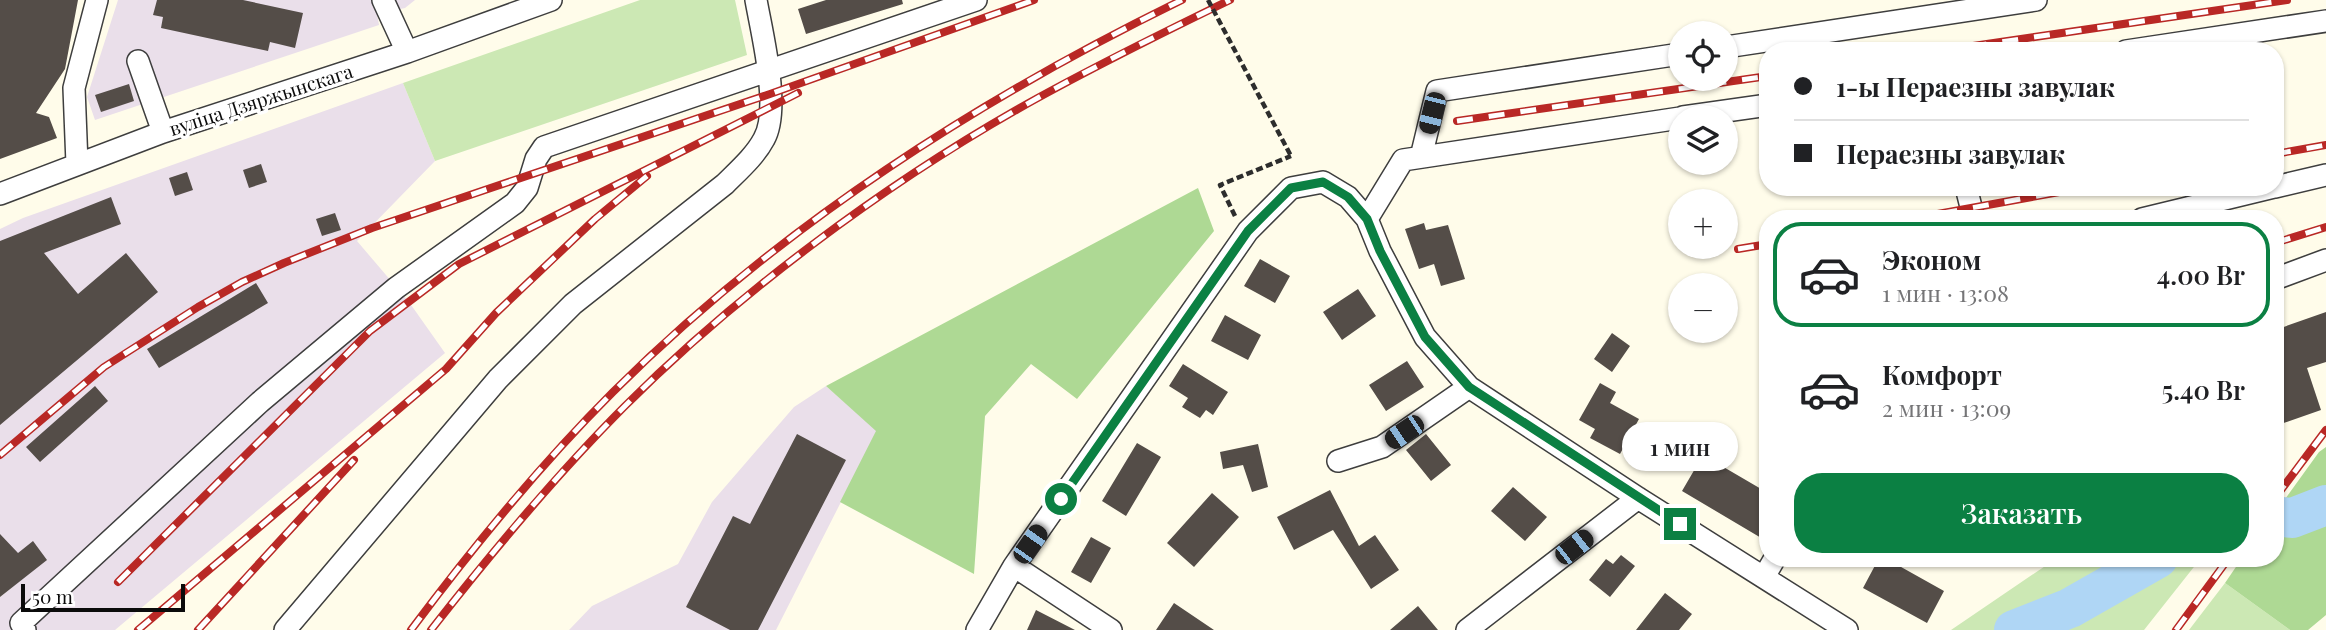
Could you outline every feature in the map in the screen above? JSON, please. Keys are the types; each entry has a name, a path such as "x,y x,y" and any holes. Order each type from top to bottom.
{"street":[{"path":"77,164 74,89 97,0"},
{"path":"383,0 407,52"},
{"name":"вуліца Дзяржынскага","path":"0,194 163,132 407,52 518,5 551,0"},
{"path":"285,630 517,360 573,304 725,184 747,162 765,138 772,117 768,72 756,0"},
{"path":"25,630 21,623 260,402 396,288 516,203 527,188 536,159 544,147 976,0"},
{"path":"1738,45 2036,0"},
{"path":"2186,42 2326,21"},
{"path":"1421,157 1437,91 1668,56"},
{"path":"138,61 163,132"},
{"path":"1738,110 1759,106"},
{"path":"1367,219 1403,160 1668,120"},
{"path":"2284,185 2326,175"},
{"path":"977,630 1014,566 1248,231 1291,188 1323,182 1348,197 1367,219 1380,251 1425,337 1469,387 1847,630"},
{"path":"2179,210 2238,196"},
{"path":"2284,276 2326,260"},
{"path":"1338,461 1382,447 1469,387"},
{"path":"1467,630 1638,498"},
{"path":"1014,566 1111,630"},
{"path":"1764,577 1769,567"}],"path":[{"path":"1208,0 1291,156 1220,185"}],"shaded area":[{"path":"118,0 415,0 405,8 377,14 379,25 95,120 87,97"},
{"path":"403,83 435,161 357,241 409,302 445,353 115,630 0,630 0,597 15,585 0,596 0,229 23,218"},
{"path":"826,386 877,431 776,630 569,630 592,606 678,564 712,502 794,407"}],"green space":[{"path":"640,0 735,0 747,55 435,161 403,83"},
{"path":"1198,188 1214,231 1077,399 1031,364 985,416 974,574 840,502 876,431 826,386"},
{"path":"2326,447 2326,615 2308,630 2290,630 2225,583 2236,567 2284,567 2284,501 2319,452"},
{"path":"2044,567 2194,567 2144,630 1951,630"},
{"path":"2225,583 2290,630 2189,630"}],"building":[{"path":"0,0 78,0 65,69 36,113 49,117 57,138 0,159"},
{"path":"157,0 243,0 303,13 295,48 270,42 268,51 161,28 163,17 153,15"},
{"path":"826,0 902,0 903,4 806,34 798,9"},
{"path":"129,84 134,101 101,112 95,95"},
{"path":"261,164 267,182 249,188 243,170"},
{"path":"187,172 193,190 175,196 169,178"},
{"path":"111,197 121,224 44,253 78,294 126,253 158,292 0,425 0,241"},
{"path":"335,213 341,230 322,236 316,219"},
{"path":"1424,223 1426,230 1448,225 1465,279 1441,286 1434,264 1419,269 1405,229"},
{"path":"1260,259 1290,276 1275,303 1244,286"},
{"path":"256,283 268,303 159,368 147,349"},
{"path":"1358,289 1376,316 1342,340 1323,312"},
{"path":"2326,312 2326,362 2307,368 2321,410 2284,423 2284,327"},
{"path":"1225,315 1261,335 1248,360 1211,341"},
{"path":"1612,333 1630,346 1612,372 1594,359"},
{"path":"1407,361 1424,387 1386,411 1369,385"},
{"path":"1183,364 1228,392 1213,415 1206,410 1200,418 1182,407 1188,398 1169,386"},
{"path":"1600,383 1616,392 1610,403 1639,419 1620,454 1590,438 1595,429 1579,420"},
{"path":"95,386 108,401 40,462 26,447"},
{"path":"797,434 846,460 758,630 730,630 686,607 733,516 750,524"},
{"path":"1426,434 1451,465 1431,481 1406,450"},
{"path":"1137,443 1161,457 1126,516 1102,501"},
{"path":"1258,444 1268,487 1252,492 1243,465 1223,469 1220,452"},
{"path":"1703,455 1759,488 1759,537 1682,491"},
{"path":"1513,487 1547,517 1525,541 1491,511"},
{"path":"1330,490 1359,546 1375,535 1399,570 1371,589 1333,530 1294,550 1277,517"},
{"path":"1212,493 1239,517 1194,567 1167,543"},
{"path":"0,534 18,553 33,541 47,560 0,597"},
{"path":"1091,537 1111,548 1091,583 1071,572"},
{"path":"1621,555 1635,566 1610,597 1589,580 1606,559 1613,564"},
{"path":"1874,567 1901,567 1944,591 1927,623 1863,588"},
{"path":"1665,593 1692,614 1679,630 1636,630"},
{"path":"1174,603 1214,630 1156,630"},
{"path":"1418,606 1438,630 1390,630"},
{"path":"1036,610 1075,630 1027,630"}],"waterway":[{"path":"2284,517 2292,518 2326,505"},
{"path":"2014,630 2070,608 2142,567"}],"railway":[{"path":"0,455 104,367 198,307 242,282 284,263 372,228 770,94 1034,0"},
{"path":"411,630 458,568 586,420 676,332 742,276 881,173 954,125 1105,39 1182,0"},
{"path":"431,630 525,515 599,433 668,365 762,284 863,208 966,140 1070,80 1230,0"},
{"path":"2000,42 2287,0"},
{"path":"1457,121 1759,77"},
{"path":"118,582 370,331 459,264 798,93"},
{"path":"2284,152 2326,145"},
{"path":"138,630 446,369 496,313 595,219 647,176"},
{"path":"1960,210 2037,196"},
{"path":"2284,240 2326,227"},
{"path":"1738,249 1759,246"},
{"path":"2284,486 2326,430"},
{"path":"198,630 354,460"},
{"path":"2176,630 2222,567"}],"route":[{"path":"1061,499 1248,231 1291,188 1323,182 1348,197 1367,219 1380,251 1425,337 1469,387 1680,524"}]}
